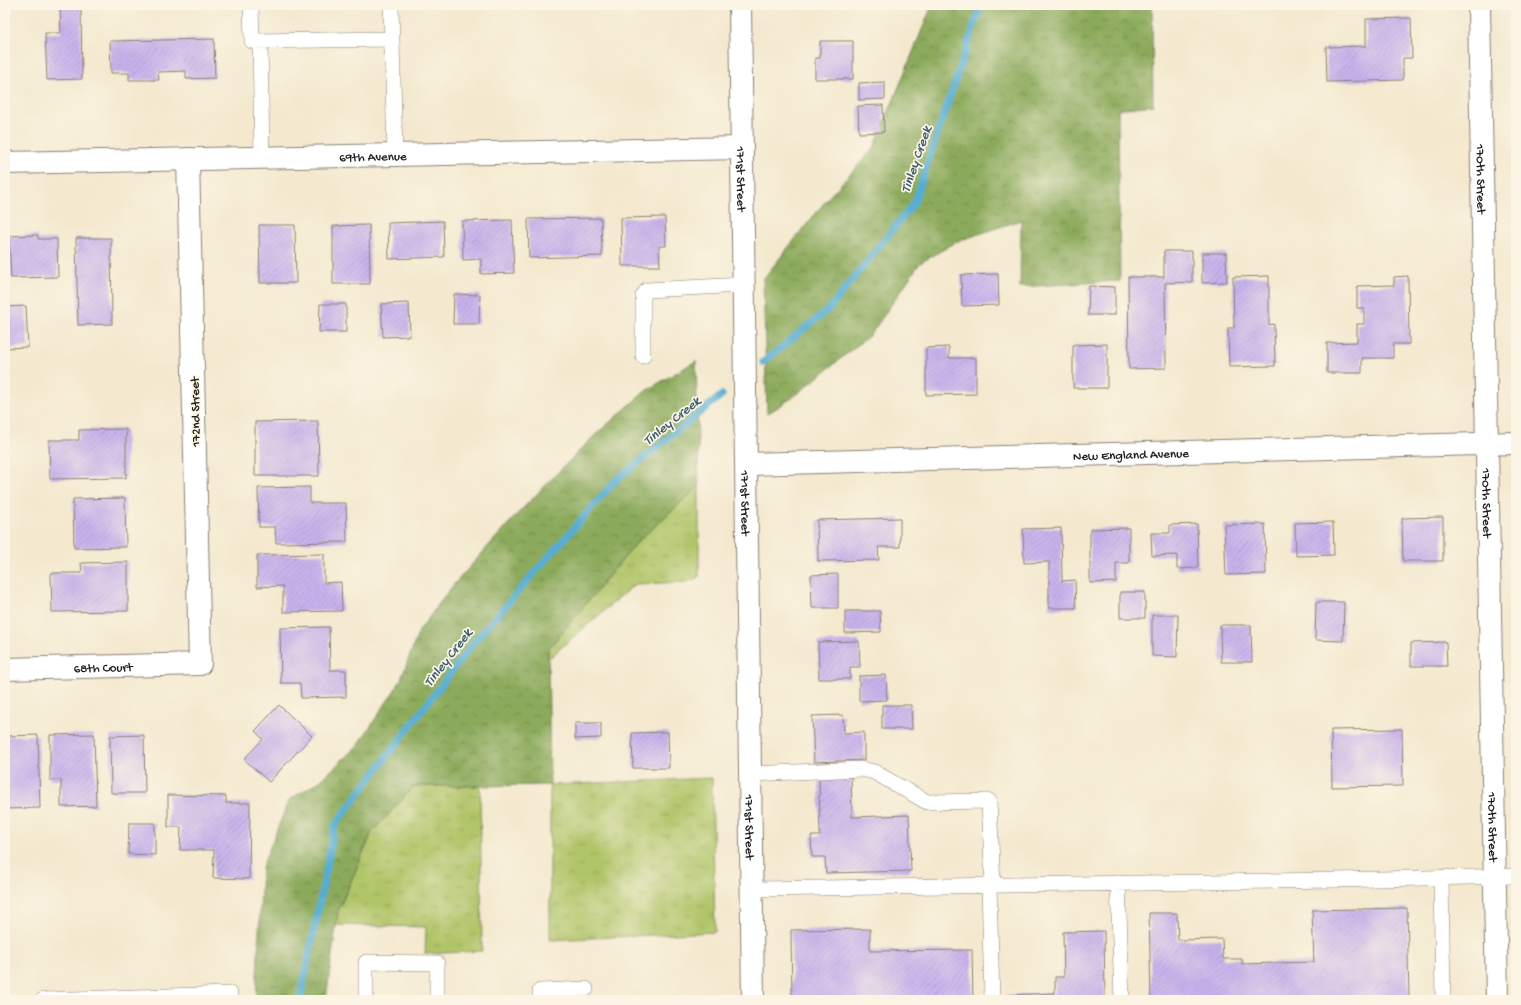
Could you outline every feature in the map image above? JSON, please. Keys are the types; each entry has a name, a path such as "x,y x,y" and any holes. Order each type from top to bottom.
{"street":[{"name":"171st Street","path":"740,5 753,1000"},
{"name":"170th Street","path":"1479,5 1487,444 1506,876 1497,1000"},
{"name":"69th Avenue","path":"5,163 742,148"},
{"name":"172nd Street","path":"188,159 200,664"},
{"name":"New England Avenue","path":"746,464 1516,443"},
{"name":"68th Court","path":"5,669 200,664"}],"lane":[{"path":"251,5 252,41 392,39"},
{"path":"391,5 395,155"},
{"path":"260,41 262,158"},
{"path":"642,356 643,296 647,290 743,285"},
{"path":"750,774 861,769 874,772 927,802 989,801 992,1000"},
{"path":"751,889 1506,876"},
{"path":"1441,877 1443,1000"},
{"path":"1118,883 1122,1000"},
{"path":"366,1000 366,962 437,963 437,1000"},
{"path":"540,1000 540,991 586,989"},
{"path":"43,1000 230,994"}],"green space":[{"path":"932,5 1152,5 1153,105 1118,109 1120,281 1020,287 1021,220 958,241 920,263 871,334 792,398 767,414 763,279 828,198 874,148"},
{"path":"696,361 699,486 639,540 548,649 550,785 414,786 372,832 338,911 326,1000 256,1000 262,867 289,800 320,781 358,745 400,682 419,631 449,590 520,511 595,435 647,390"},
{"path":"699,486 699,577 686,582 635,584 548,659 548,649 639,540"},
{"path":"712,778 715,932 550,940 550,785"},
{"path":"414,786 480,786 482,951 425,954 426,927 336,925 338,911 372,832"}],"building":[{"path":"81,5 82,79 47,80 45,33 61,33 60,6"},
{"path":"1411,18 1412,58 1403,58 1403,80 1327,82 1326,47 1366,46 1366,19"},
{"path":"214,39 215,78 186,79 186,71 158,72 159,80 129,80 129,73 111,73 110,41"},
{"path":"820,41 853,41 853,79 815,79 815,58 820,58"},
{"path":"885,82 885,99 859,100 859,83"},
{"path":"883,105 884,132 859,133 858,106"},
{"path":"665,217 666,246 659,246 660,266 622,266 621,218"},
{"path":"601,218 602,256 529,258 528,219"},
{"path":"512,220 514,273 481,274 481,259 463,260 462,221"},
{"path":"443,221 444,257 389,259 388,223"},
{"path":"259,225 295,225 296,283 260,283"},
{"path":"369,225 370,284 333,284 333,226"},
{"path":"38,235 38,239 57,239 58,277 11,278 9,236"},
{"path":"76,238 111,238 112,324 78,325"},
{"path":"1164,251 1192,251 1192,282 1165,283 1166,368 1129,369 1128,277 1164,277"},
{"path":"1202,253 1226,253 1227,282 1202,283"},
{"path":"998,274 999,305 962,306 961,275"},
{"path":"1269,276 1269,325 1274,324 1275,366 1229,367 1228,328 1234,328 1233,277"},
{"path":"1408,276 1409,344 1393,344 1393,358 1362,358 1362,373 1327,373 1327,343 1357,342 1357,324 1364,324 1364,308 1357,308 1357,286 1394,285 1394,277"},
{"path":"1089,286 1115,287 1115,315 1088,315"},
{"path":"454,294 480,295 479,324 453,324"},
{"path":"409,303 410,336 383,337 381,304"},
{"path":"320,304 346,304 346,332 319,332"},
{"path":"26,306 28,347 5,348 5,307"},
{"path":"1107,344 1107,388 1073,388 1073,345"},
{"path":"949,347 949,358 976,358 976,394 926,395 926,348"},
{"path":"318,421 319,476 255,476 255,422"},
{"path":"126,429 126,478 50,479 49,440 79,440 79,430"},
{"path":"310,487 310,503 346,503 347,542 276,543 275,527 259,527 258,488"},
{"path":"125,498 126,547 74,548 73,499"},
{"path":"1443,517 1443,561 1403,561 1402,518"},
{"path":"900,518 900,547 878,547 879,560 818,561 817,520"},
{"path":"1333,522 1334,555 1296,556 1295,523"},
{"path":"1197,524 1198,568 1177,569 1177,555 1152,556 1151,533 1170,533 1170,525"},
{"path":"1265,524 1266,574 1226,575 1224,525"},
{"path":"1061,528 1062,581 1075,580 1076,608 1049,608 1049,562 1024,563 1023,529"},
{"path":"1129,528 1129,563 1116,563 1116,582 1090,583 1090,529"},
{"path":"324,554 324,583 341,582 342,611 283,612 283,586 257,587 257,555"},
{"path":"128,562 128,611 52,612 51,573 82,573 81,563"},
{"path":"838,574 838,608 812,608 811,575"},
{"path":"1120,592 1145,592 1145,618 1120,618"},
{"path":"1316,602 1344,602 1343,641 1315,640"},
{"path":"845,611 880,611 881,632 845,633"},
{"path":"1152,615 1178,615 1177,657 1152,656"},
{"path":"1220,625 1251,625 1252,662 1221,662"},
{"path":"329,627 330,670 346,670 346,697 301,698 300,683 281,683 280,628"},
{"path":"859,641 860,667 850,667 850,679 819,679 818,642"},
{"path":"1446,642 1447,666 1411,666 1411,643"},
{"path":"886,675 887,700 859,701 859,676"},
{"path":"279,705 312,736 269,782 244,759 263,739 255,731"},
{"path":"882,705 911,705 912,729 882,729"},
{"path":"843,715 844,733 864,732 864,760 814,762 812,716"},
{"path":"575,723 601,723 601,738 575,739"},
{"path":"1402,729 1403,786 1332,787 1331,730"},
{"path":"668,732 669,768 633,768 632,733"},
{"path":"94,734 96,806 61,807 61,780 50,780 50,735"},
{"path":"38,735 40,808 5,809 5,736"},
{"path":"144,735 145,793 111,793 110,736"},
{"path":"819,777 851,777 852,817 909,815 911,871 826,873 825,857 812,857 811,836 820,836"},
{"path":"168,795 226,796 226,803 250,803 249,879 213,878 214,850 180,850 181,827 168,827"},
{"path":"129,823 155,823 155,855 128,854"},
{"path":"1407,908 1409,1000 1151,1000 1149,913 1177,913 1178,940 1222,939 1223,959 1242,959 1242,964 1314,962 1312,910"},
{"path":"870,929 870,951 972,950 973,1000 792,1000 791,930"},
{"path":"1104,931 1105,1000 1008,1000 1007,995 1055,993 1055,977 1064,977 1063,932"}],"waterway":[{"name":"Tinley Creek","path":"763,362 829,309 914,203 981,5"},
{"name":"Tinley Creek","path":"300,1000 335,825 474,642 615,481 722,395"}]}
